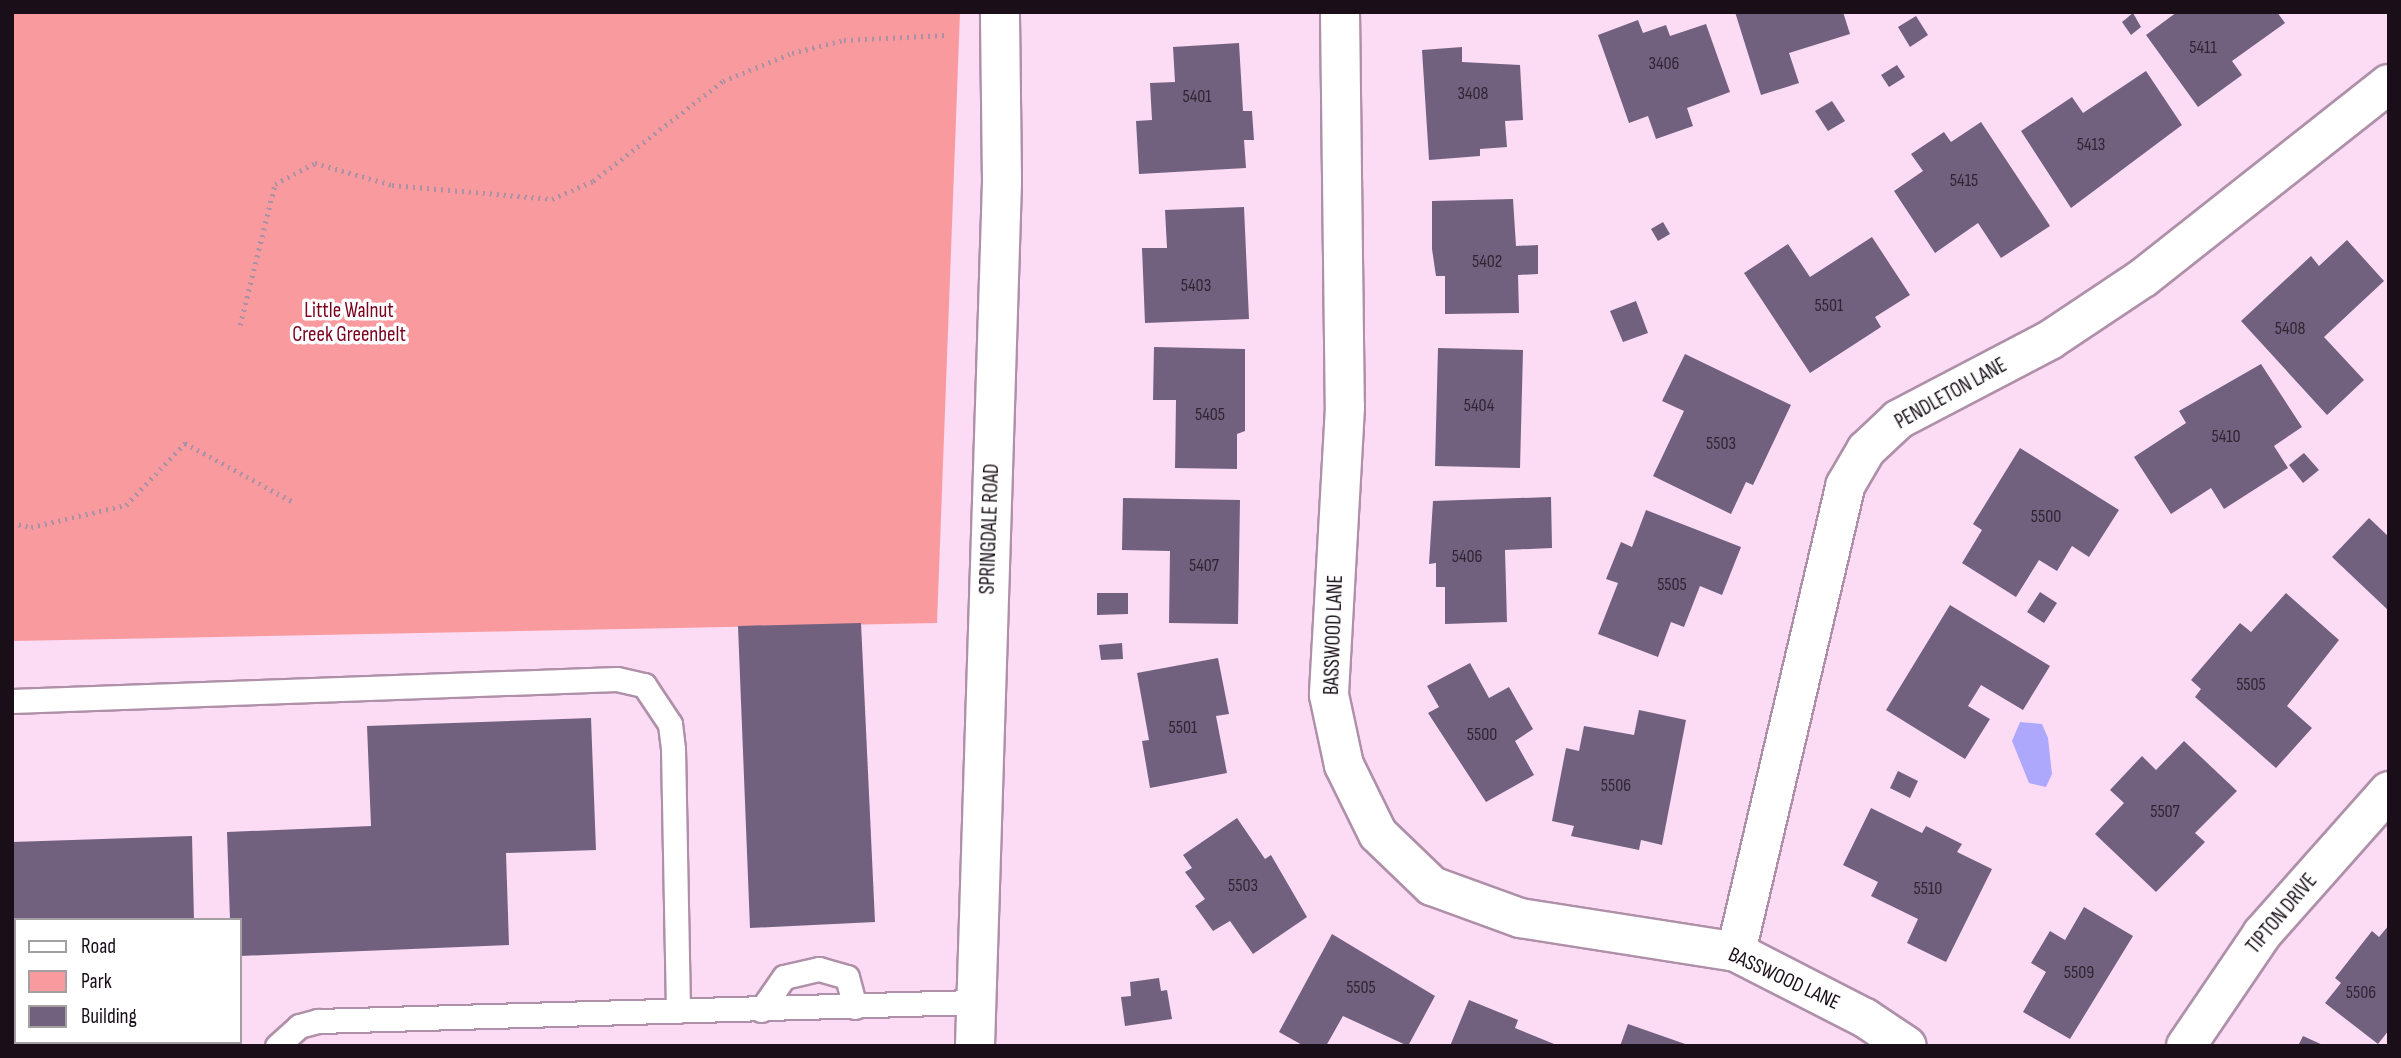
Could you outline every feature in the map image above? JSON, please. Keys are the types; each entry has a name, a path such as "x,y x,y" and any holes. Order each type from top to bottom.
{"street":[{"name":"SPRINGDALE ROAD","path":"975,1046 974,1002 1002,181 1000,12"},
{"name":"BASSWOOD LANE","path":"1340,12 1345,407 1329,695 1344,765 1378,834 1432,886 1520,918 1736,952 1865,1018 1907,1046"},
{"name":"PENDLETON LANE","path":"1736,952 1845,485 1866,450 1899,419 2050,340 2143,278 2389,84"},
{"name":"TIPTON DRIVE","path":"2186,1046 2262,934 2389,792"}],"lane":[{"path":"12,701 617,679 644,685 670,724 673,749 678,1011"},
{"path":"761,1010 784,977 820,970 847,977 855,1007"},
{"path":"277,1046 299,1026 318,1021 974,1002"}],"path":[{"path":"240,325 275,184 315,163 392,185 552,199 593,181 723,81 793,53 844,40 948,35"},
{"path":"12,523 30,527 126,505 185,443 295,503"}],"green space":[{"name":"Little Walnut Creek Greenbelt","path":"12,12 960,12 937,623 12,641"}],"shaded area":[{"path":"2020,722 2042,724 2048,738 2052,774 2046,787 2029,783 2012,741"}],"building":[{"path":"1735,12 1843,12 1850,34 1789,53 1799,83 1761,95"},
{"path":"2177,12 2277,12 2285,23 2232,61 2242,75 2198,107 2146,35"},
{"path":"2133,13 2141,27 2131,35 2122,22"},
{"path":"1916,16 1928,35 1910,47 1898,27"},
{"path":"1638,20 1643,33 1666,25 1670,36 1706,24 1730,92 1687,108 1693,126 1656,139 1648,116 1629,123 1598,35"},
{"path":"1239,43 1243,111 1252,111 1254,140 1244,140 1246,168 1139,174 1136,121 1152,120 1150,83 1175,82 1173,47"},
{"path":"1462,47 1462,62 1520,65 1523,120 1505,121 1507,147 1480,149 1480,156 1429,160 1422,50"},
{"path":"1897,65 1905,77 1889,87 1881,75"},
{"path":"2146,71 2182,125 2071,208 2021,131 2072,97 2083,113"},
{"path":"1832,101 1845,121 1828,131 1815,111"},
{"path":"1981,122 2050,226 2001,258 1978,223 1935,253 1894,191 1923,171 1911,154 1944,132 1951,142"},
{"path":"1513,199 1516,246 1538,245 1538,274 1518,275 1519,313 1445,314 1445,276 1436,276 1432,249 1432,201"},
{"path":"1244,207 1249,319 1145,323 1142,248 1167,248 1165,210"},
{"path":"1663,222 1670,234 1658,241 1651,229"},
{"path":"1872,237 1910,295 1875,317 1881,327 1810,373 1744,273 1788,244 1810,277"},
{"path":"2347,240 2384,281 2324,337 2364,380 2327,415 2241,321 2311,256 2319,266"},
{"path":"1636,301 1648,333 1623,342 1610,311"},
{"path":"1154,347 1245,349 1245,431 1237,434 1237,469 1175,468 1176,400 1153,400"},
{"path":"1438,348 1523,350 1520,468 1435,466"},
{"path":"1685,354 1791,405 1753,485 1746,482 1731,514 1653,476 1684,411 1662,401"},
{"path":"2261,364 2302,427 2274,446 2288,468 2224,509 2211,488 2171,514 2134,457 2186,423 2179,411"},
{"path":"2020,448 2119,510 2089,557 2072,546 2057,571 2039,560 2016,597 1962,563 1982,530 1973,524"},
{"path":"2304,453 2319,470 2303,483 2289,465"},
{"path":"1551,497 1552,548 1505,550 1507,622 1445,624 1445,587 1436,587 1436,563 1429,564 1433,501"},
{"path":"1123,498 1240,500 1238,624 1169,623 1170,551 1122,550"},
{"path":"1646,510 1741,547 1722,595 1700,586 1684,627 1671,622 1658,657 1598,634 1618,583 1606,579 1621,542 1632,547"},
{"path":"2369,518 2389,537 2389,611 2332,557"},
{"path":"2040,592 2057,603 2044,623 2027,612"},
{"path":"1097,593 1128,593 1128,614 1097,615"},
{"path":"2286,593 2339,640 2287,706 2312,728 2276,768 2195,697 2201,689 2191,680 2240,623 2251,632"},
{"path":"1950,605 2050,666 2023,710 1981,685 1968,706 1990,719 1965,759 1886,710"},
{"path":"861,623 875,922 750,928 738,626"},
{"path":"1122,643 1123,659 1101,660 1099,645"},
{"path":"1218,658 1229,714 1216,716 1227,773 1150,788 1142,741 1149,740 1137,673"},
{"path":"1470,663 1489,698 1509,687 1533,729 1515,741 1534,775 1486,802 1428,713 1439,707 1427,686"},
{"path":"1639,710 1686,720 1662,845 1641,840 1639,850 1571,836 1574,826 1552,821 1566,748 1579,751 1584,726 1634,735"},
{"path":"591,718 596,850 506,853 509,945 242,956 242,918 230,918 227,832 371,826 367,726"},
{"path":"2184,741 2237,791 2195,833 2205,842 2156,892 2095,834 2124,803 2110,790 2142,756 2156,770"},
{"path":"1898,771 1918,781 1910,798 1890,788"},
{"path":"1871,808 1922,833 1926,826 1962,844 1957,852 1992,869 1946,962 1907,943 1918,919 1871,896 1878,882 1843,865"},
{"path":"1237,818 1265,859 1271,855 1307,917 1253,954 1230,921 1213,931 1195,906 1205,899 1185,872 1192,868 1183,855"},
{"path":"192,836 194,918 14,918 12,966 12,842"},
{"path":"2084,907 2133,936 2070,1039 2023,1012 2046,972 2031,963 2050,931 2065,940"},
{"path":"2389,925 2389,1030 2378,1044 2325,1003 2341,983 2335,978 2372,931 2379,937"},
{"path":"1332,934 1435,996 1408,1046 1343,1016 1326,1046 1304,1046 1279,1032"},
{"path":"1159,978 1161,991 1167,990 1172,1019 1125,1026 1121,997 1131,996 1130,982"},
{"path":"1469,1000 1518,1020 1515,1028 1559,1046 1450,1046"},
{"path":"1628,1024 1688,1045 1688,1046 1620,1046"},
{"path":"2303,1036 2325,1046 2298,1046"},
{"path":"47,1044 197,1044 197,1046"}]}
